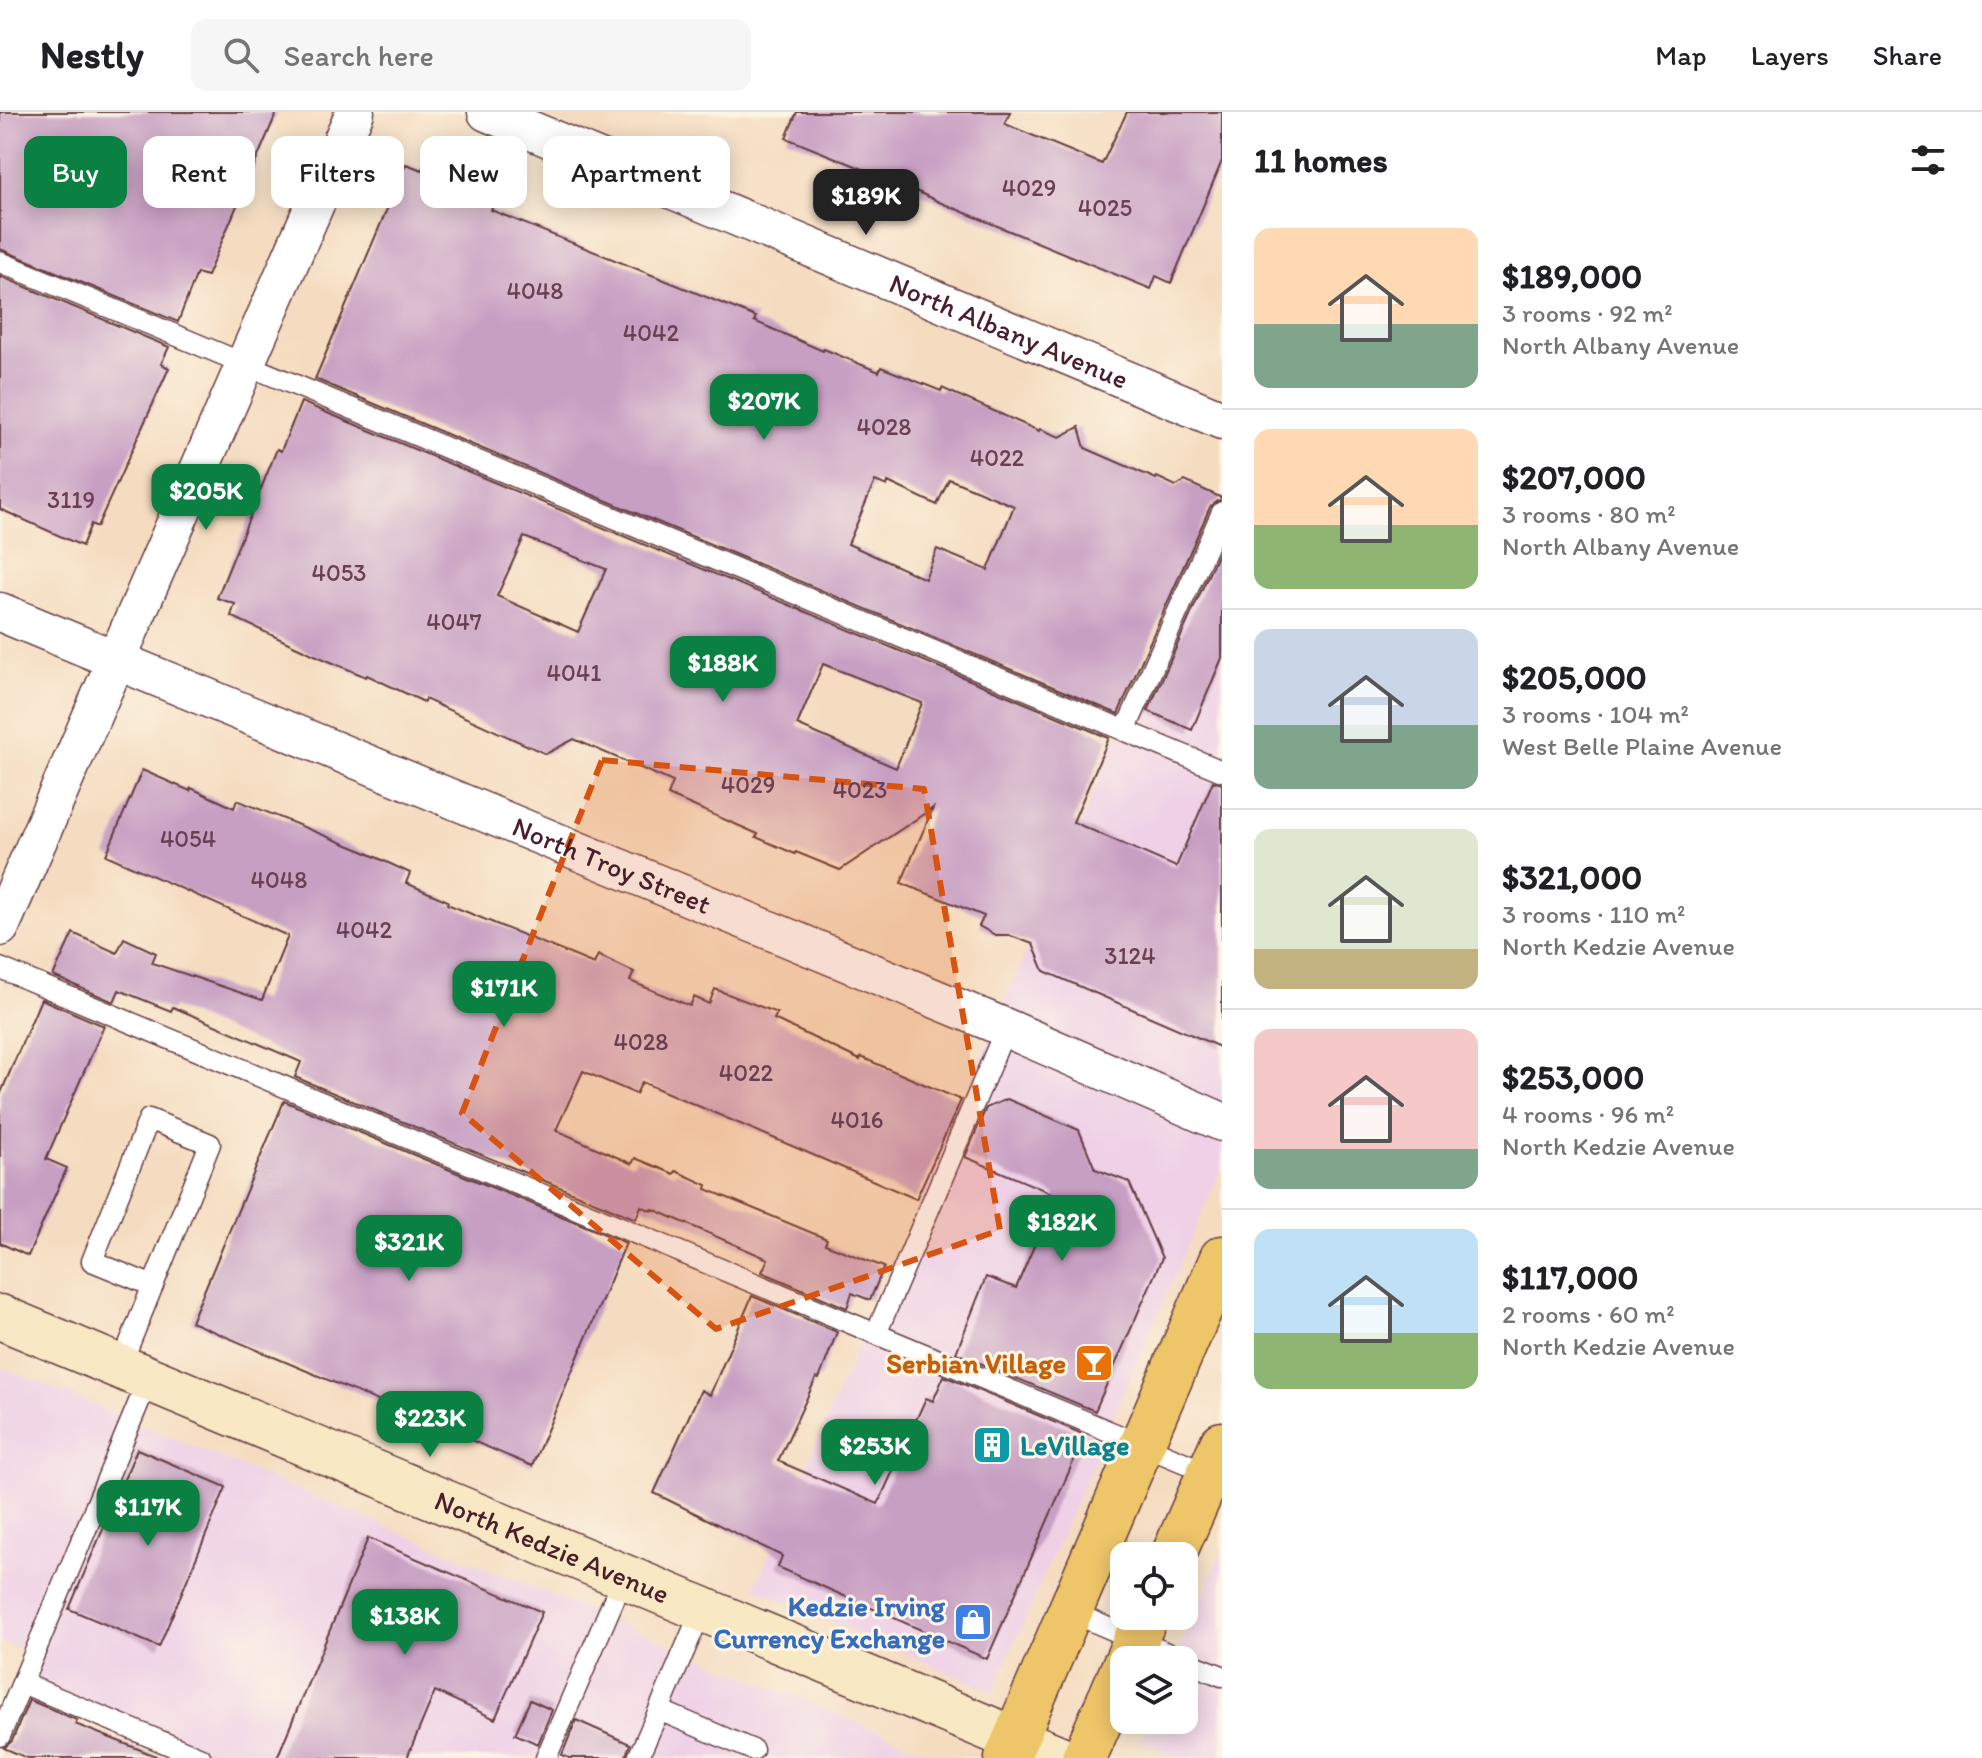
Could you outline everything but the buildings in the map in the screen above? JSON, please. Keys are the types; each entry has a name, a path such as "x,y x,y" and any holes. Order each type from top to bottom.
{"main road":[{"path":"1011,1749 1222,1258"},
{"name":"North Kedzie Avenue","path":"0,1317 702,1609 1011,1749 1060,1758"},
{"path":"1179,1542 1216,1458"},
{"path":"1084,1758 1110,1699"}],"street":[{"path":"0,927 355,112"},
{"name":"North Albany Avenue","path":"487,112 1222,420"},
{"name":"North Troy Street","path":"0,612 1006,1028 1222,1122"}],"lane":[{"path":"0,262 1222,771"},
{"path":"1125,731 1222,512"},
{"path":"0,968 1142,1445 1216,1458"},
{"path":"876,1334 1006,1028"},
{"path":"0,1736 134,1372 153,1286 210,1144 149,1119 92,1261 153,1286"},
{"path":"546,1758 624,1576"},
{"path":"638,1758 702,1609"},
{"path":"1071,1612 1133,1646"},
{"path":"1198,1666 1222,1676"},
{"path":"22,1683 201,1758"},
{"path":"659,1710 753,1750"}],"highlighted area":[{"path":"602,760 924,789 1000,1230 716,1329 462,1113"}],"shaded area":[{"path":"1222,529 1222,1167 993,1692 755,1588 1117,738"},
{"path":"0,1366 943,1758 212,1758 29,1678 38,1657 0,1641"},
{"path":"1222,1551 1222,1758 1177,1758 1139,1741 1142,1734 1198,1734 1198,1646 1180,1646 1187,1630 1198,1630 1198,1606"}],"place":[{"name":"Serbian Village","path":"1094,1363"},
{"name":"LeVillage","path":"992,1445"},
{"name":"Kedzie Irving Currency Exchange","path":"973,1622"}]}
